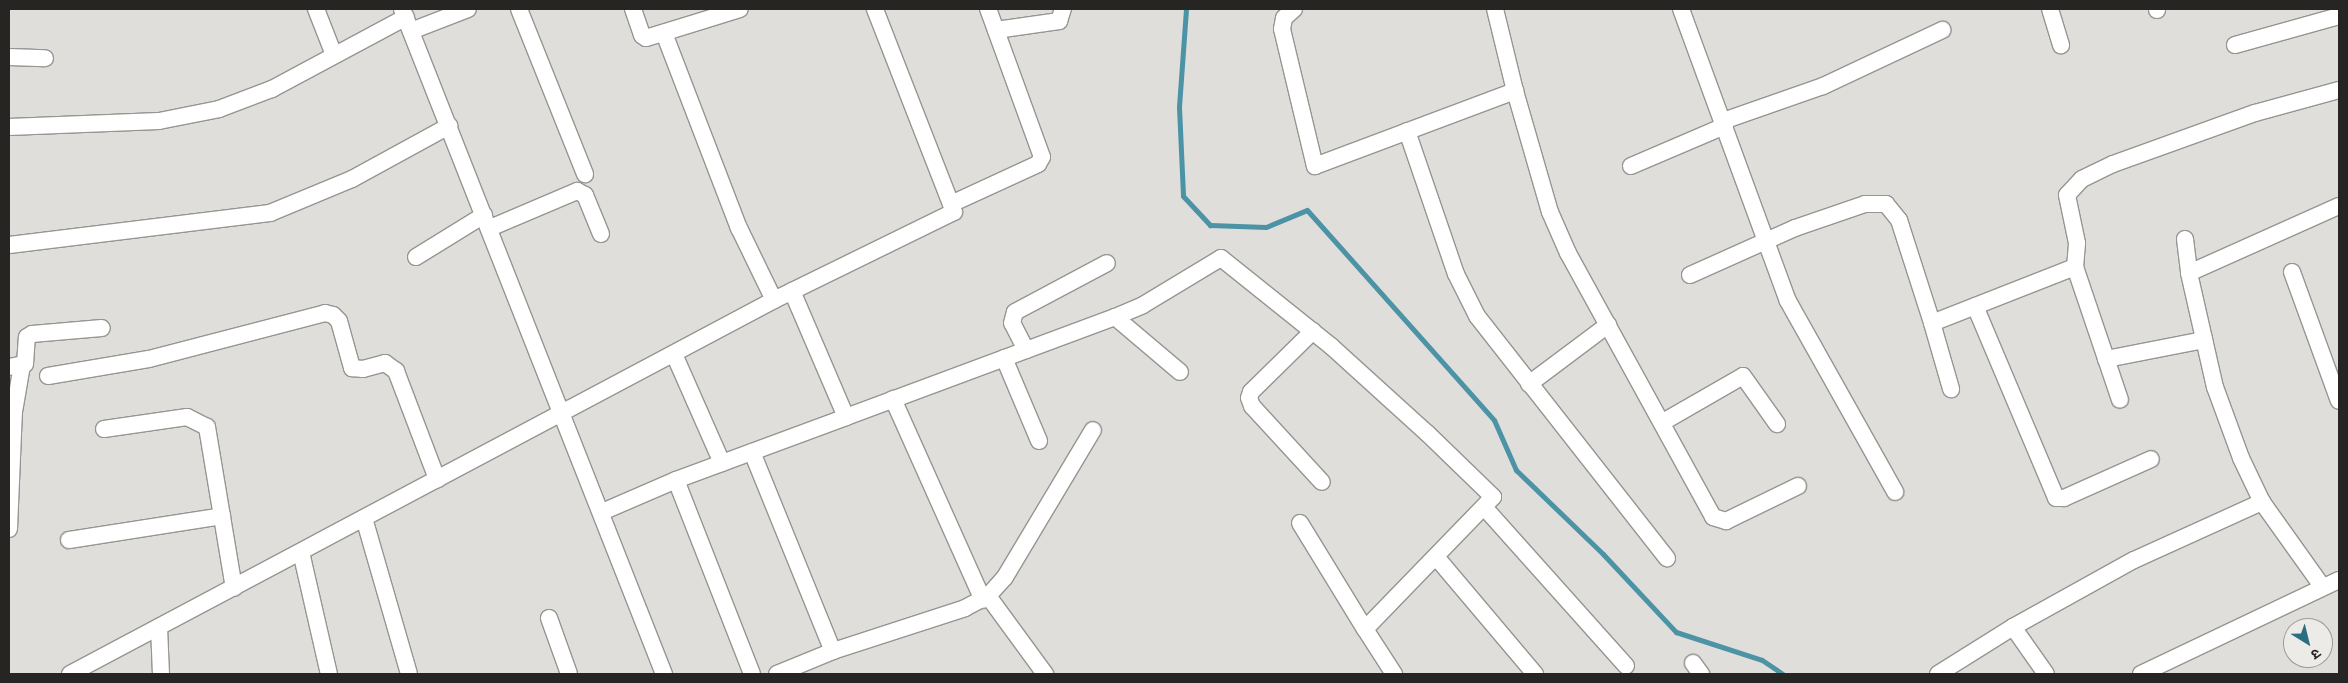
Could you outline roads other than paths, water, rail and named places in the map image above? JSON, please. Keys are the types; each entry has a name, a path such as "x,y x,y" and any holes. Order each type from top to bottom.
{"street":[{"path":"316,9 334,56"},
{"path":"9,127 159,121 219,109 272,89 406,19 468,9"},
{"path":"519,9 585,174"},
{"path":"633,9 642,35 650,38 740,9"},
{"path":"70,674 437,479 564,414 774,300 954,212 875,9"},
{"path":"951,204 1038,164 1042,157 988,9"},
{"path":"996,30 1059,21 1063,9"},
{"path":"1294,9 1284,18 1282,29 1315,166 1515,90"},
{"path":"1495,9 1515,90 1550,212 1568,253 1663,422 1713,517 1720,521 1726,521 1798,486"},
{"path":"2050,9 2061,45"},
{"path":"1686,10 1724,123 1788,301 1895,492"},
{"path":"2235,45 2339,16"},
{"path":"406,19 564,414 664,674"},
{"path":"1631,166 1724,123 1823,86 1942,30"},
{"path":"664,33 739,228 774,300"},
{"path":"9,57 45,58"},
{"path":"2120,400 2075,267 2077,243 2067,195 2082,179 2113,164 2255,113 2339,90"},
{"path":"9,245 270,213 352,179 449,126"},
{"path":"1407,131 1466,298 1487,332 1667,558"},
{"path":"416,257 487,222 577,191 585,195 601,234"},
{"path":"1690,274 1766,241 1865,204 1886,204 1898,220 1932,323 1951,389"},
{"path":"2189,273 2339,206"},
{"path":"2185,239 2189,273 2204,340 2226,422 2262,502 2322,586"},
{"path":"602,512 676,480 1115,317 1143,305 1221,258 1313,331 1427,432 1493,497 1437,558 1365,629"},
{"path":"1026,350 1012,323 1015,312 1107,264"},
{"path":"1932,323 2075,267"},
{"path":"2292,272 2339,401"},
{"path":"792,291 846,417"},
{"path":"1974,306 2056,498 2064,498 2151,459"},
{"path":"48,376 149,359 325,313 333,314 339,321 352,368 363,369 385,363 396,371 437,479"},
{"path":"1115,317 1180,372"},
{"path":"1528,384 1608,325"},
{"path":"9,529 15,366 27,361 27,337 32,334 102,328"},
{"path":"1313,331 1251,392 1249,398 1252,406 1322,482"},
{"path":"2106,359 2204,340"},
{"path":"674,354 722,463"},
{"path":"1004,358 1038,441"},
{"path":"1663,422 1743,376 1777,424"},
{"path":"893,400 985,598 1045,674"},
{"path":"104,430 187,417 198,420 207,426 234,588"},
{"path":"777,674 833,651 985,598 1005,577 1093,430"},
{"path":"752,452 833,651"},
{"path":"676,480 752,674"},
{"path":"1938,674 2013,627 2134,560 2262,502"},
{"path":"1484,507 1626,666"},
{"path":"69,540 222,516"},
{"path":"364,518 409,674"},
{"path":"1300,523 1394,674"},
{"path":"301,552 328,674"},
{"path":"1437,558 1535,674"},
{"path":"2141,674 2322,586 2339,580"},
{"path":"549,618 569,674"},
{"path":"159,627 161,674"},
{"path":"2013,627 2046,674"}],"waterway":[{"path":"1186,9 1179,107 1183,196 1210,225 1266,227 1307,210 1494,420 1516,470 1603,554 1676,632 1762,660 1783,674"}]}
